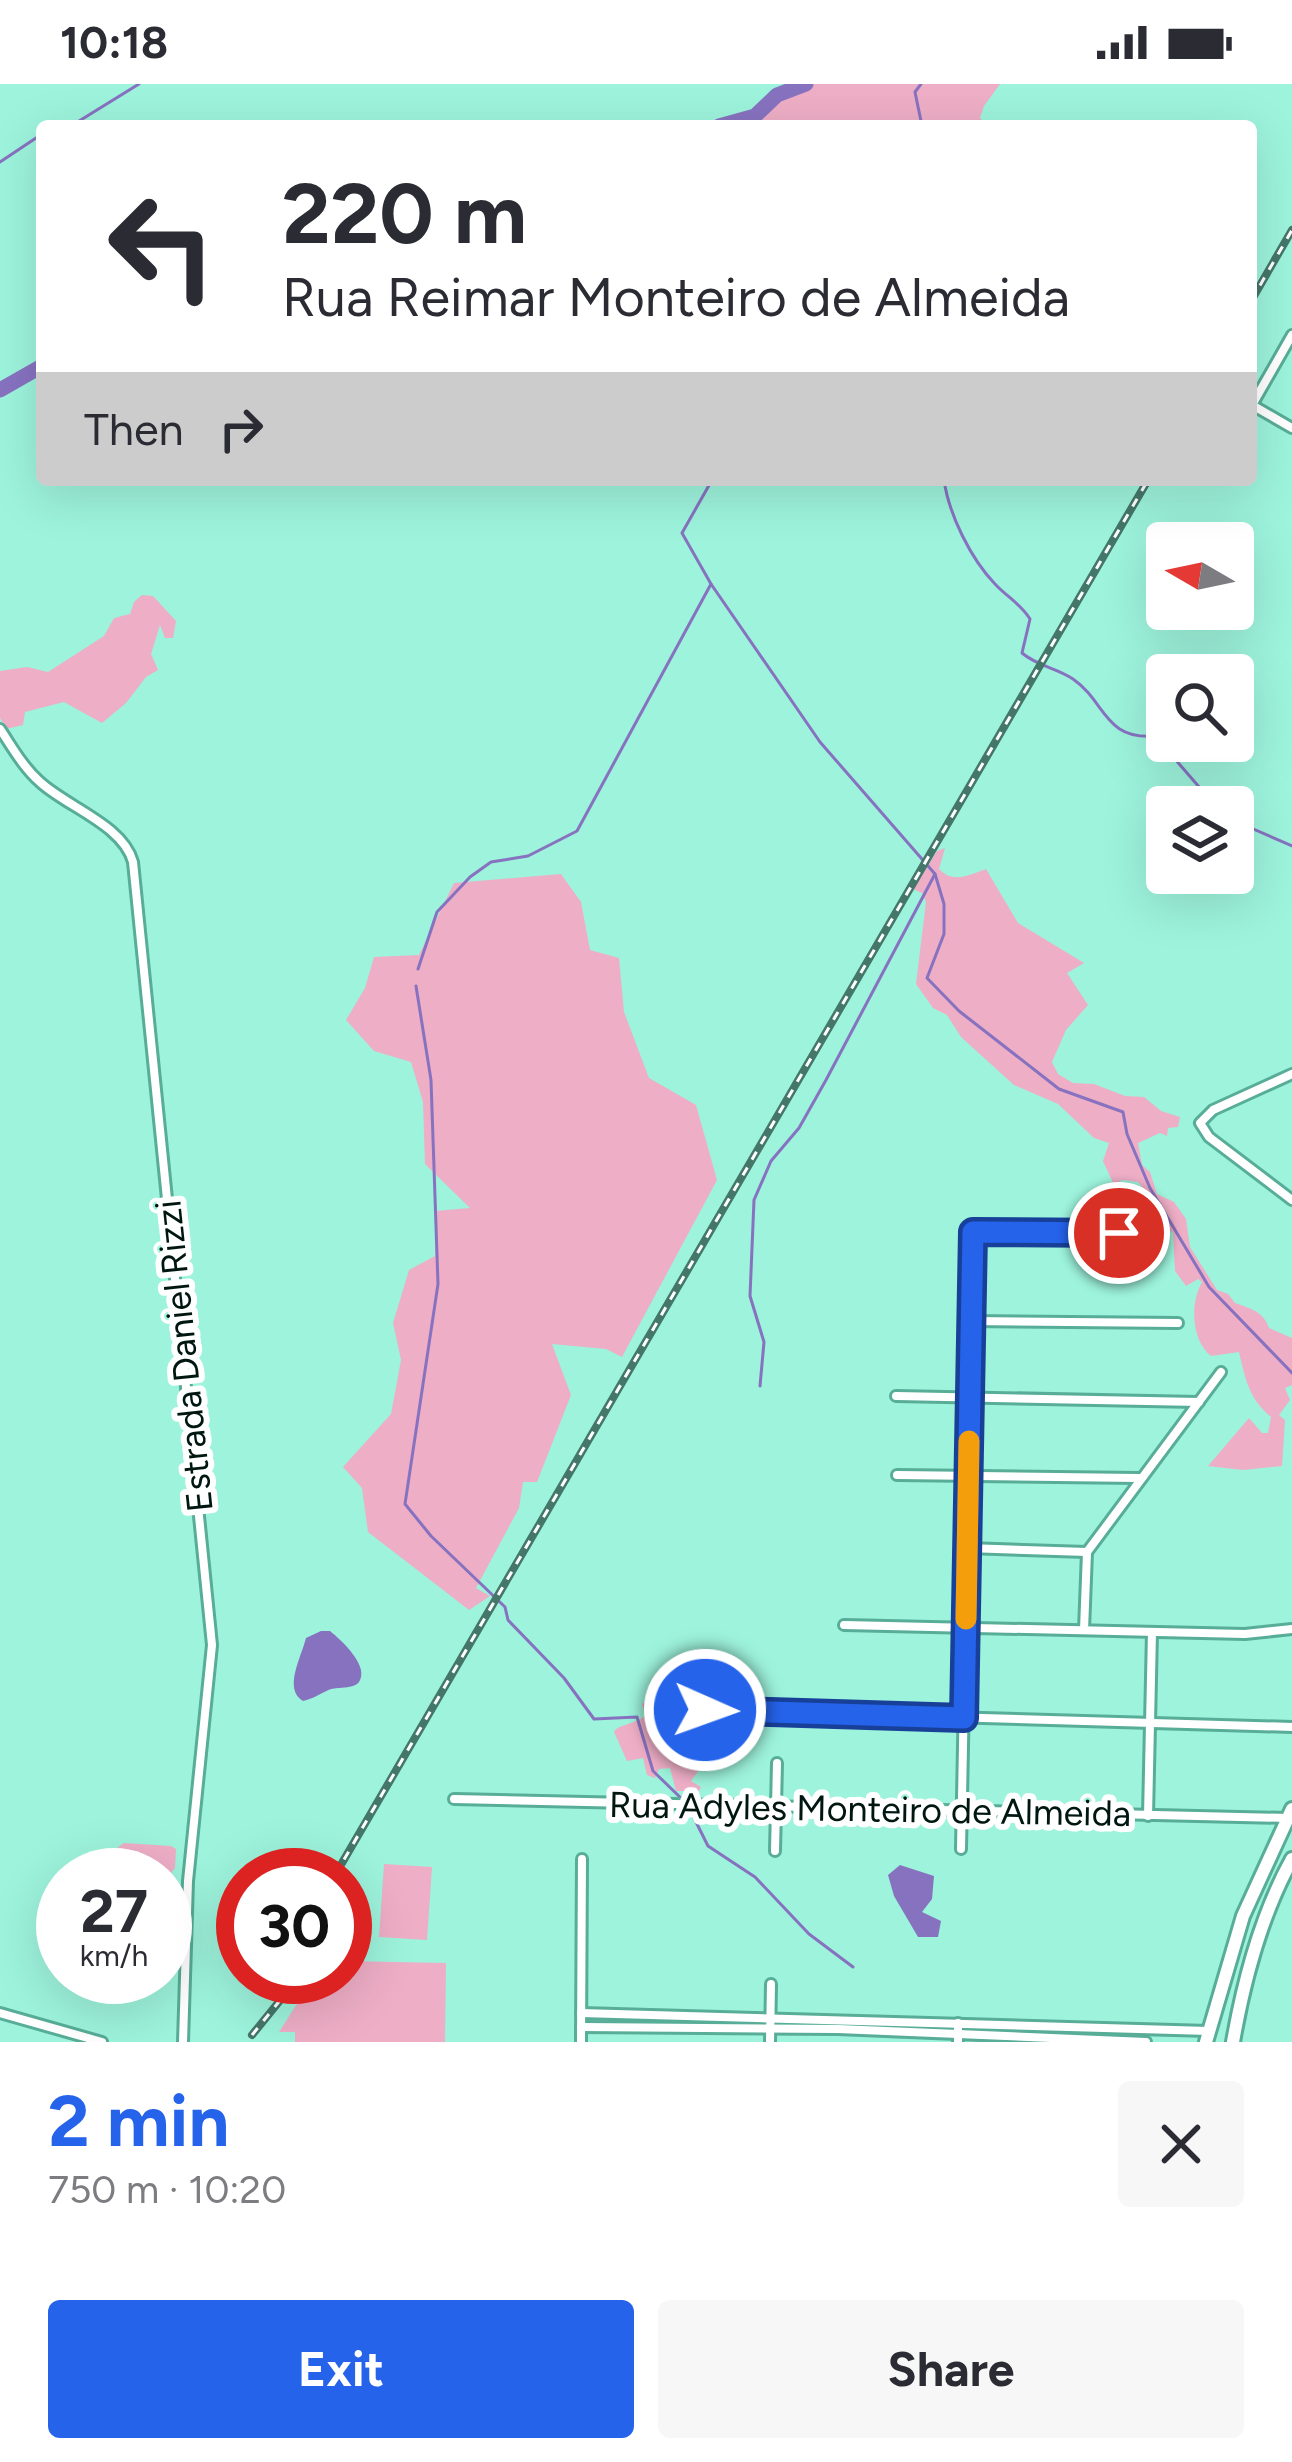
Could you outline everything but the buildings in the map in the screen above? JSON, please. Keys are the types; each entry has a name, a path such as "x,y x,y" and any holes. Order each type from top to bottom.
{"highway":[{"path":"1207,2036 1243,1916 1290,1813"},
{"path":"1233,2042 1246,1976 1292,1859"}],"street":[{"path":"1257,396 1292,337"},
{"path":"1257,408 1292,428"},
{"name":"Estrada Daniel Rizzi","path":"0,729 34,777 129,847 133,862 212,1646 188,1881 183,2042"},
{"path":"1292,1074 1213,1110 1200,1123 1209,1137 1292,1200"},
{"path":"962,1849 973,1232 1119,1233"},
{"path":"971,1321 1178,1323"},
{"path":"1084,1630 1087,1552 1221,1372"},
{"path":"896,1396 1198,1402"},
{"path":"897,1474 1138,1478"},
{"path":"967,1548 1087,1552"},
{"path":"844,1624 1245,1634 1292,1629"},
{"path":"1148,1816 1152,1632"},
{"path":"705,1710 1292,1727"},
{"path":"775,1851 778,1762"},
{"name":"Rua Adyles Monteiro de Almeida","path":"454,1799 1148,1816 1290,1813"},
{"path":"581,2042 582,1859"},
{"path":"770,2042 771,1984"},
{"path":"0,2013 102,2042"},
{"path":"581,2013 771,2016 1207,2036"},
{"path":"958,2023 958,2038"},
{"path":"581,2027 771,2028 1146,2042"}],"shaded area":[{"path":"814,84 1000,84 984,106 982,120 754,120 790,94"},
{"path":"142,595 153,596 176,621 173,638 165,638 160,625 151,654 158,670 146,677 126,703 102,723 64,702 25,712 23,725 6,729 0,718 0,671 27,667 48,672 104,636 114,618 130,614"},
{"path":"945,848 939,869 944,874 961,877 986,869 1018,923 1084,963 1067,973 1088,1005 1066,1030 1052,1062 1058,1074 1073,1083 1144,1097 1161,1111 1180,1117 1178,1127 1168,1128 1167,1136 1160,1133 1138,1143 1142,1165 1150,1172 1157,1194 1174,1202 1186,1219 1190,1247 1217,1290 1260,1314 1269,1328 1292,1338 1292,1385 1285,1388 1290,1400 1279,1415 1285,1420 1282,1466 1243,1470 1208,1466 1249,1418 1262,1433 1268,1433 1271,1417 1253,1395 1239,1352 1211,1356 1199,1341 1194,1310 1202,1282 1198,1279 1186,1286 1175,1271 1173,1233 1156,1219 1148,1194 1138,1182 1122,1180 1114,1185 1103,1161 1109,1143 1094,1138 1058,1104 1014,1085 961,1037 916,984 926,902 913,889 937,851"},
{"path":"561,874 581,902 590,950 619,958 624,1012 649,1078 696,1105 717,1180 622,1357 606,1349 552,1344 571,1395 537,1482 523,1482 519,1508 476,1588 490,1596 469,1610 368,1532 362,1488 343,1467 391,1414 401,1360 393,1323 409,1270 435,1256 435,1211 470,1208 425,1164 423,1102 411,1062 374,1051 346,1020 365,988 374,957 419,955 454,883"},
{"path":"330,1631 347,1647 358,1661 361,1676 354,1686 331,1689 303,1701 294,1689 295,1672 306,1638"},
{"path":"685,1676 694,1678 692,1690 683,1696 688,1700 712,1693 709,1703 689,1711 685,1742 699,1748 704,1763 691,1781 701,1787 699,1791 676,1791 670,1768 659,1769 655,1778 647,1775 643,1758 627,1761 614,1732 646,1715 642,1704 674,1688"},
{"path":"124,1843 174,1848 117,1848"},
{"path":"384,1864 432,1867 427,1940 379,1937"},
{"path":"900,1865 934,1876 932,1899 922,1912 941,1921 938,1937 918,1937 894,1896 888,1875"},
{"path":"372,1962 446,1963 445,2042 295,2042 295,2032 279,2032 297,2004 372,2004"}],"waterway":[{"path":"81,120 139,84"},
{"path":"741,120 755,116 777,95 806,84"},
{"path":"921,84 915,92 921,120"},
{"path":"0,162 36,138"},
{"path":"0,390 36,369"},
{"path":"709,486 682,533 711,584 820,742 935,874 944,904 944,934 927,978 959,1011 1059,1089 1123,1112 1150,1188 1209,1287 1292,1373"},
{"path":"946,486 970,549 986,574 1030,619 1022,653 1073,679 1115,726 1138,736 1155,736 1198,786"},
{"path":"418,969 437,912 470,877 491,862 528,856 577,831 711,584"},
{"path":"1254,829 1292,846"},
{"path":"760,1386 764,1342 750,1296 754,1200 771,1161 799,1128 826,1080 935,874"},
{"path":"416,986 431,1080 438,1284 405,1504 431,1536 505,1607 508,1620 564,1678 594,1719 637,1717 653,1771 683,1800"},
{"path":"689,1808 708,1846 755,1877 809,1934 853,1967"}],"railway":[{"path":"1257,291 1292,230"},
{"path":"351,1848 1145,486"},
{"path":"252,2035 277,2004"}],"slow traffic":[{"path":"966,1619 969,1441"}],"route":[{"path":"705,1710 964,1718 973,1232 1119,1233"}]}
